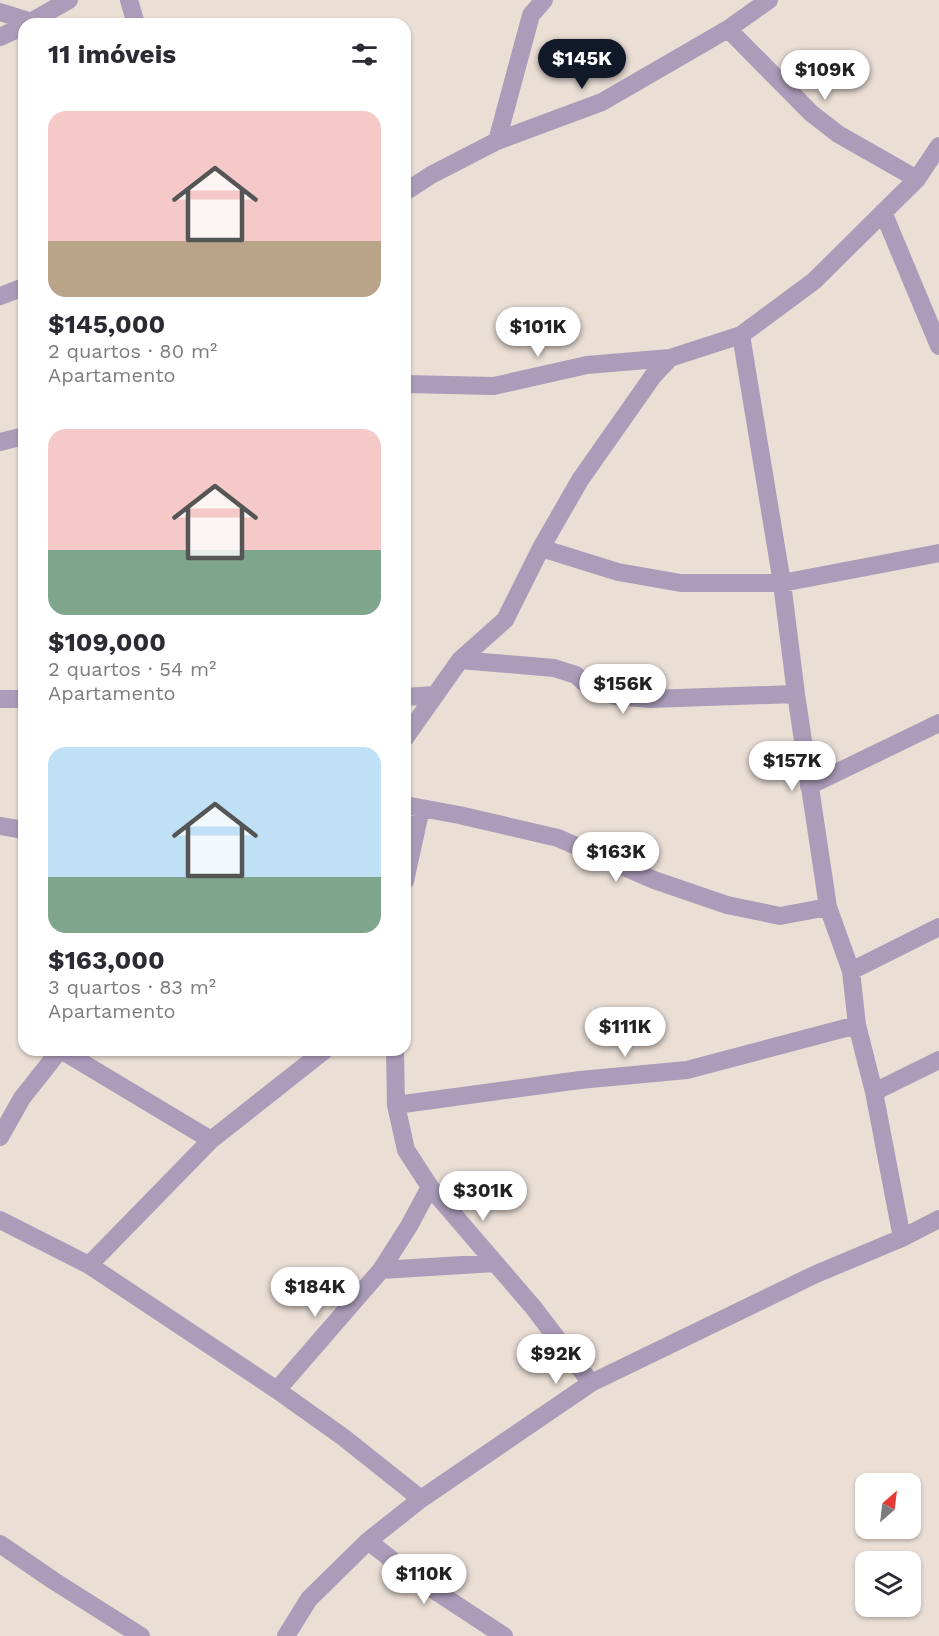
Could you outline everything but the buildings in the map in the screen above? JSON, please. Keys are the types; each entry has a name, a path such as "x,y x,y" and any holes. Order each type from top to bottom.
{"street":[{"path":"38,18 69,0"},
{"path":"129,0 134,18"},
{"path":"498,141 531,15 544,0"},
{"path":"411,188 431,175 498,141 602,102 728,29 769,0"},
{"path":"0,12 18,20"},
{"path":"0,37 18,29"},
{"path":"728,29 810,113 838,134 917,179"},
{"path":"411,384 494,386 587,365 670,358 741,335 814,281 917,179 939,146"},
{"path":"883,212 939,346"},
{"path":"0,296 18,289"},
{"path":"741,335 782,583 809,786 828,907 851,971 857,1025 874,1092 902,1238"},
{"path":"411,729 460,660 505,620 541,548 580,480 653,376 670,358"},
{"path":"0,441 18,437"},
{"path":"541,548 618,572 681,583 782,583 939,553"},
{"path":"460,660 554,668 576,675 589,687 615,696 651,699 796,694"},
{"path":"411,697 434,695"},
{"path":"0,699 18,699"},
{"path":"809,786 939,723"},
{"path":"411,825 413,806 558,838 654,880 727,905 780,916 828,907"},
{"path":"0,826 18,829"},
{"path":"851,971 939,927"},
{"path":"396,1105 580,1080 687,1070 857,1025"},
{"path":"0,1137 22,1098 55,1056"},
{"path":"70,1056 211,1140"},
{"path":"88,1265 211,1140 317,1056"},
{"path":"395,1056 396,1105 406,1150 430,1187 533,1308 591,1383"},
{"path":"874,1092 939,1060"},
{"path":"277,1390 381,1270 430,1187"},
{"path":"286,1636 309,1599 368,1541 420,1499 591,1383 816,1274 902,1238 939,1219"},
{"path":"0,1220 88,1265 277,1390 343,1437 420,1499"},
{"path":"381,1270 495,1263"},
{"path":"368,1541 414,1577 504,1636"},
{"path":"0,1544 141,1636"}]}
